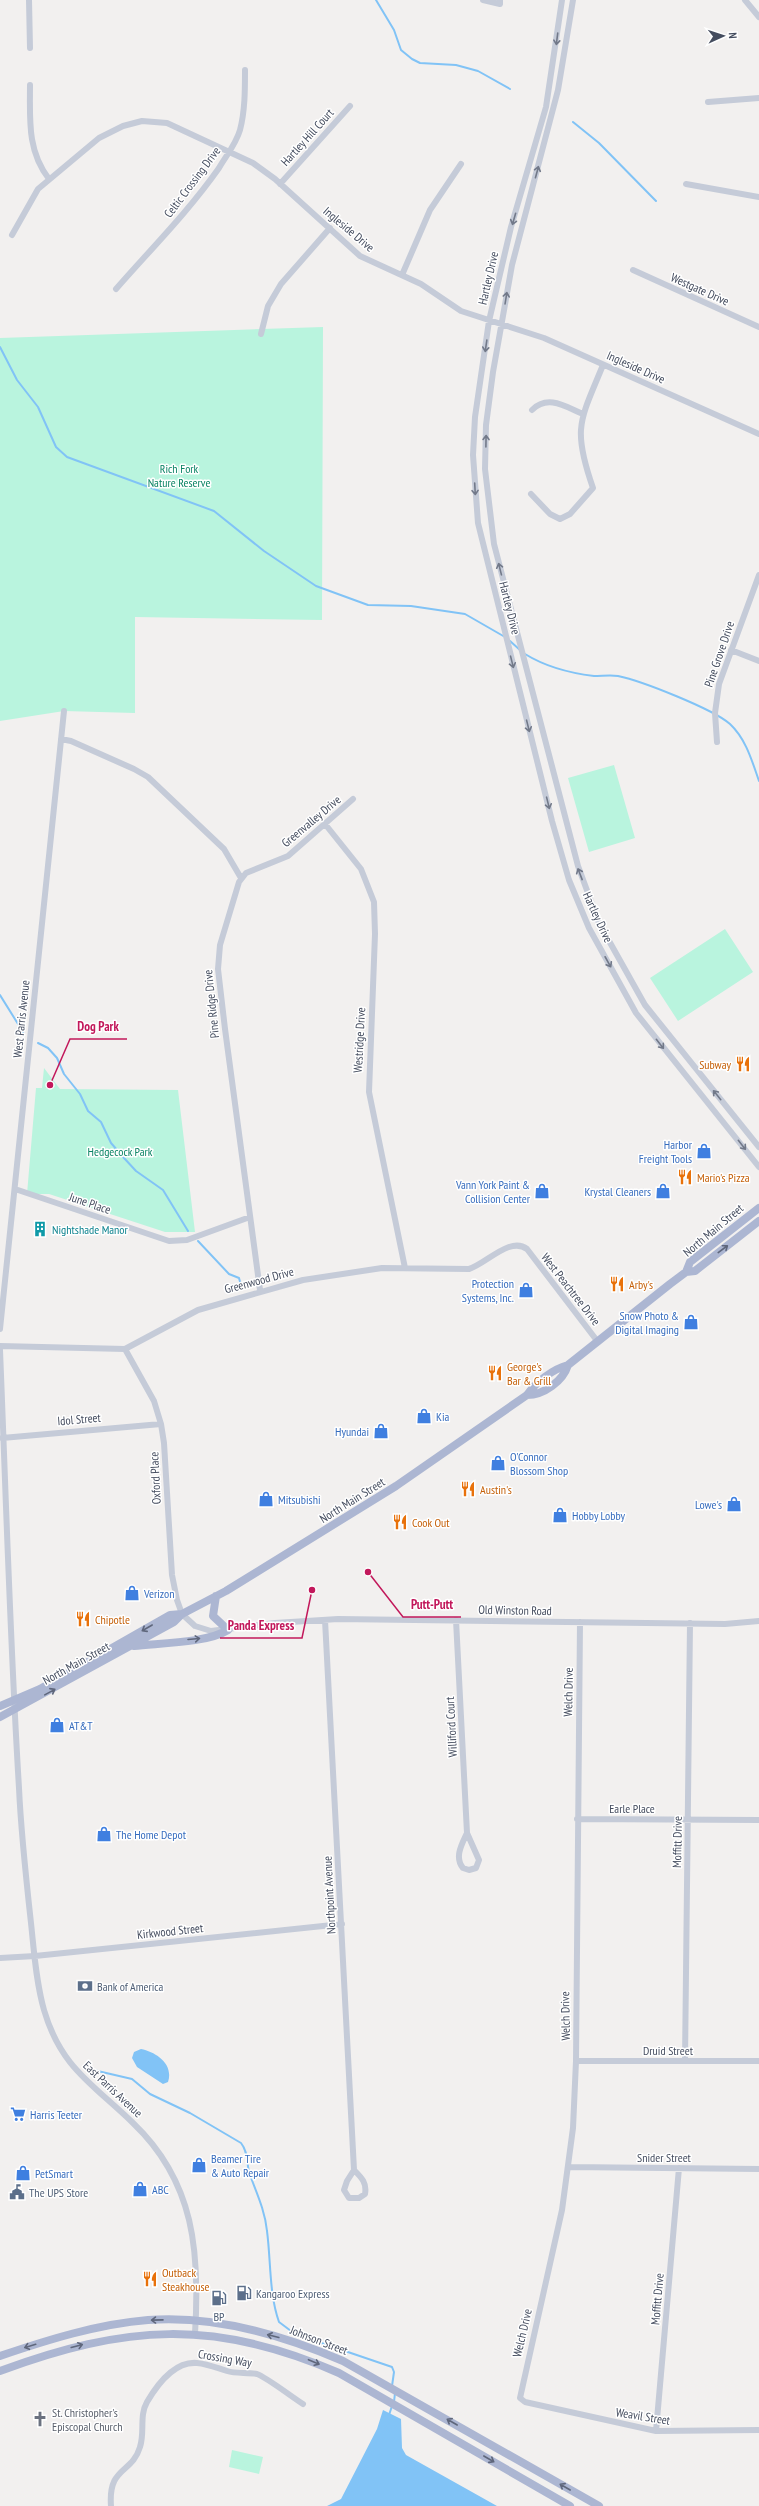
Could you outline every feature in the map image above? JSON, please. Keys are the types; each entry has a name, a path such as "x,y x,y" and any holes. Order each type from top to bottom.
{"main road":[{"name":"North Main Street","path":"0,1717 43,1696 174,1622 182,1614 216,1596 396,1486 528,1395 538,1383 598,1342 686,1272 690,1262 759,1208"},
{"name":"North Main Street","path":"686,1272 695,1271 759,1221"},
{"path":"706,1249 707,1262"},
{"path":"528,1395 539,1395 565,1375 564,1366"},
{"path":"538,1383 539,1395"},
{"path":"128,1648 210,1638 228,1630 213,1616 216,1596"},
{"name":"North Main Street","path":"0,1706 40,1689 170,1615 182,1614"},
{"name":"Johnson Street","path":"0,2356 47,2341 118,2324 148,2320 196,2321 287,2339 343,2361 599,2506"},
{"name":"Johnson Street","path":"0,2370 54,2352 119,2337 168,2333 195,2334 268,2347 310,2360 338,2373 570,2506"}],"street":[{"path":"30,0 30,48"},
{"path":"483,0 500,4 500,0"},
{"name":"Hartley Drive","path":"562,0 546,108 511,227 489,321 475,417 473,455 478,523 499,611 569,880 589,928 636,1013 759,1167"},
{"name":"Hartley Drive","path":"573,0 558,90 512,265 486,425 485,469 494,544 578,866 599,923 645,1005 759,1147"},
{"path":"745,0 759,17"},
{"name":"Celtic Crossing Drive","path":"116,289 185,213 230,151 240,132 244,109 245,70"},
{"path":"30,85 31,140 40,168 49,179"},
{"path":"708,102 759,98"},
{"name":"Hartley Hill Court","path":"280,184 350,106"},
{"name":"Ingleside Drive","path":"12,235 38,189 98,138 123,126 142,121 167,123 253,163 280,184 360,256 422,284 462,311 544,338 759,434"},
{"path":"402,275 430,210 461,164"},
{"path":"686,184 759,197"},
{"path":"262,334 268,306 281,284 330,228"},
{"name":"Westgate Drive","path":"633,270 759,327"},
{"path":"531,494 550,514 560,519 570,514 593,488 580,443 583,414 603,365"},
{"path":"532,410 541,403 552,402 583,414"},
{"name":"Pine Grove Drive","path":"717,742 715,713 717,693 731,650 759,575"},
{"path":"731,650 759,661"},
{"name":"West Parris Avenue","path":"0,1329 64,711"},
{"path":"61,739 71,741 134,769 148,777 224,849 241,878"},
{"name":"Greenvalley Drive","path":"241,878 250,870 288,856 353,799"},
{"name":"Westridge Drive","path":"325,824 361,869 374,902 376,934 368,1087 405,1268"},
{"name":"Pine Ridge Drive","path":"241,878 220,946 218,969 260,1290"},
{"name":"June Place","path":"15,1189 169,1241 187,1240 250,1218"},
{"name":"Greenwood Drive","path":"0,1346 125,1349 198,1310 260,1290 338,1273 382,1268 469,1269 484,1263 510,1246 519,1245 527,1249"},
{"name":"West Peachtree Drive","path":"527,1249 598,1342"},
{"name":"Oxford Place","path":"125,1349 154,1400 161,1424 164,1443 172,1576 176,1600 182,1614"},
{"path":"0,1350 2,1438 14,1709"},
{"name":"Idol Street","path":"2,1438 161,1424"},
{"name":"Old Winston Road","path":"182,1614 195,1626 204,1630 228,1630 276,1623 325,1620 456,1620 725,1624 759,1621"},
{"name":"Northpoint Avenue","path":"325,1620 354,2170"},
{"name":"Williford Court","path":"456,1620 467,1833 479,1860 476,1868 469,1870 462,1868 459,1859 459,1851 467,1833"},
{"name":"Welch Drive","path":"525,2402 520,2398 520,2393 562,2210 569,2167 576,2061 577,1819 580,1622"},
{"name":"Moffitt Drive","path":"685,2062 690,1623"},
{"name":"East Parris Avenue","path":"14,1709 22,1836 34,1956 44,2011 64,2054 93,2089 148,2137 166,2162 179,2184 187,2209 194,2241 195,2334"},
{"name":"Earle Place","path":"577,1819 759,1820"},
{"name":"Kirkwood Street","path":"0,1958 34,1956 342,1924"},
{"name":"Druid Street","path":"576,2061 759,2061"},
{"name":"Snider Street","path":"569,2167 759,2169"},
{"name":"Moffitt Drive","path":"656,2431 679,2168"},
{"path":"354,2170 362,2178 366,2186 365,2194 356,2199 349,2198 344,2190 347,2181 354,2170"},
{"name":"Crossing Way","path":"111,2506 112,2483 118,2473 134,2459 141,2446 142,2424 147,2403 165,2378 178,2368 191,2363 198,2363 230,2372 259,2375 303,2404"},
{"name":"Weavil Street","path":"525,2402 656,2431 759,2430"}],"green space":[{"name":"Rich Fork Nature Reserve","path":"323,327 322,620 135,617 135,713 64,711 0,721 0,338"},
{"path":"614,765 635,838 589,852 568,778"},
{"path":"725,929 753,972 678,1021 650,978"},
{"name":"Hedgecock Park","path":"44,1068 60,1089 178,1090 195,1232 165,1232 49,1194 27,1194 36,1088 42,1088"},
{"path":"232,2450 263,2457 259,2474 229,2467"}],"water":[{"path":"141,2049 158,2056 166,2064 169,2076 168,2082 163,2084 137,2067 132,2058 134,2052"},
{"path":"383,2410 401,2419 402,2448 406,2455 497,2506 327,2506 341,2499 377,2429"}],"waterway":[{"path":"376,0 394,30 401,50 412,59 420,63 456,65 478,71 510,89"},
{"path":"573,122 599,143 656,201"},
{"path":"0,347 17,380 38,407 56,447 67,457 214,511 264,551 316,586 368,605 411,606 465,614 505,637"},
{"path":"510,641 520,650"},
{"path":"525,654 549,666 567,671 594,676 618,676 629,679 660,689 709,711 730,724 736,730 748,751 759,781"},
{"path":"0,995 23,1032"},
{"path":"38,1043 48,1048 57,1058 64,1074 80,1094 88,1111 101,1122 111,1143 136,1171 163,1190 188,1231"},
{"path":"198,1241 229,1274 239,1278 242,1289"},
{"path":"89,2069 132,2079 150,2094 190,2113 241,2143 244,2147 249,2171 266,2224 273,2300 279,2322 295,2334 392,2367 394,2372 392,2386"},
{"path":"394,2402 395,2393"},
{"path":"389,2415 392,2406"}],"place":[{"name":"Subway","path":"743,1064"},
{"name":"Dog Park","path":"50,1085"},
{"name":"Harbor Freight Tools","path":"704,1151"},
{"name":"Mario's Pizza","path":"685,1177"},
{"name":"Vann York Paint & Collision Center","path":"542,1191"},
{"name":"Krystal Cleaners","path":"663,1191"},
{"name":"Nightshade Manor","path":"40,1229"},
{"name":"Arby's","path":"617,1284"},
{"name":"Protection Systems, Inc.","path":"526,1290"},
{"name":"Snow Photo & Digital Imaging","path":"691,1322"},
{"name":"George's Bar & Grill","path":"495,1373"},
{"name":"Kia","path":"424,1416"},
{"name":"Hyundai","path":"381,1431"},
{"name":"O'Connor Blossom Shop","path":"498,1463"},
{"name":"Austin's","path":"468,1489"},
{"name":"Mitsubishi","path":"266,1499"},
{"name":"Lowe's","path":"734,1504"},
{"name":"Hobby Lobby","path":"560,1515"},
{"name":"Cook Out","path":"400,1522"},
{"name":"Putt-Putt","path":"368,1572"},
{"name":"Panda Express","path":"312,1590"},
{"name":"Verizon","path":"132,1593"},
{"name":"Chipotle","path":"83,1619"},
{"name":"AT&T","path":"57,1725"},
{"name":"The Home Depot","path":"104,1834"},
{"name":"Bank of America","path":"85,1986"},
{"name":"Harris Teeter","path":"18,2114"},
{"name":"Beamer Tire & Auto Repair","path":"199,2165"},
{"name":"PetSmart","path":"23,2173"},
{"name":"ABC","path":"140,2189"},
{"name":"The UPS Store","path":"17,2192"},
{"name":"Outback Steakhouse","path":"150,2279"},
{"name":"Kangaroo Express","path":"244,2293"},
{"name":"BP","path":"219,2298"},
{"name":"St. Christopher's Episcopal Church","path":"40,2419"}]}
